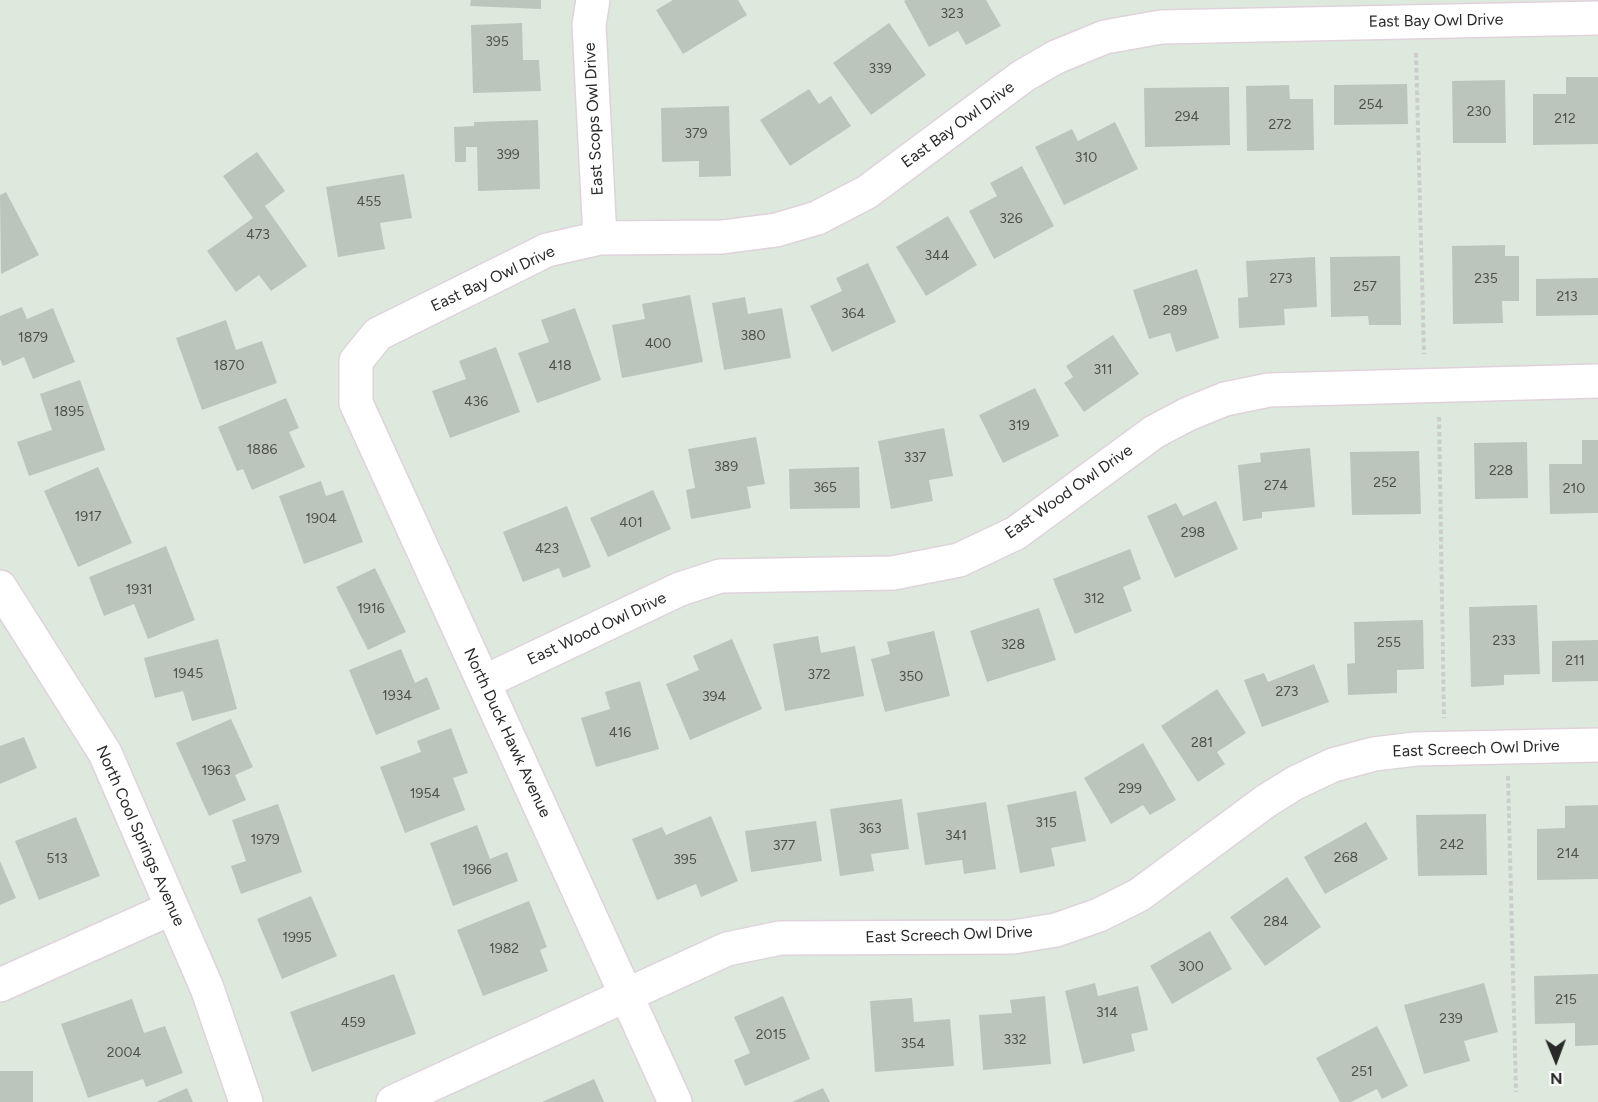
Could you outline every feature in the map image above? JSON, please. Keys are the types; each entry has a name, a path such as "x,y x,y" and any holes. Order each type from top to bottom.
{"street":[{"name":"East Scops Owl Drive","path":"593,0 589,25 600,238"},
{"name":"East Bay Owl Drive","path":"356,361 378,334 547,250 600,238 722,237 776,231 817,218 867,192 1023,76 1056,57 1105,38 1161,27 1319,12 1598,18"},
{"name":"North Duck Hawk Avenue","path":"356,361 356,404 675,1102"},
{"name":"East Wood Owl Drive","path":"484,682 680,590 720,576 893,573 959,560 1016,533 1154,432 1188,414 1225,399 1269,390 1598,381"},
{"name":"North Cool Springs Avenue","path":"0,587 105,753 207,988 246,1102"},
{"name":"East Screech Owl Drive","path":"393,1102 727,949 780,938 1012,937 1056,930 1099,915 1139,895 1266,801 1295,783 1333,765 1374,754 1416,749 1598,745"},
{"path":"0,985 172,908"}],"path":[{"path":"1416,50 1425,359"},
{"path":"1439,409 1444,723"},
{"path":"1508,770 1516,1092"}],"building":[{"path":"471,0 541,0 541,9 470,6"},
{"path":"673,0 738,0 747,15 683,54 656,10"},
{"path":"986,0 1001,26 966,45 958,31 929,47 904,1"},
{"path":"522,23 523,60 539,60 541,91 473,93 471,25"},
{"path":"889,23 926,75 871,115 833,63"},
{"path":"1566,77 1598,77 1598,144 1533,145 1533,94 1566,94"},
{"path":"1505,80 1506,143 1453,143 1452,81"},
{"path":"1407,84 1408,124 1334,125 1334,85"},
{"path":"1289,85 1290,99 1313,99 1314,150 1247,151 1246,86"},
{"path":"1229,87 1230,145 1145,147 1144,88"},
{"path":"809,89 819,104 831,96 851,126 790,166 760,120"},
{"path":"729,106 731,176 699,177 699,161 662,162 661,108"},
{"path":"538,120 540,189 478,191 477,147 466,147 466,162 455,162 454,127 474,126 474,122"},
{"path":"1115,122 1138,169 1064,205 1035,147 1072,129 1078,141"},
{"path":"257,152 285,191 265,206 307,266 271,291 259,275 236,292 207,251 253,218 223,176"},
{"path":"1022,166 1054,226 994,259 969,211 997,196 990,183"},
{"path":"404,174 412,218 380,223 385,249 338,257 326,187"},
{"path":"6,192 39,255 1,274 0,195"},
{"path":"948,216 977,265 926,296 896,247"},
{"path":"1505,245 1505,256 1519,256 1519,301 1502,301 1503,323 1453,324 1452,246"},
{"path":"1400,256 1401,325 1369,325 1368,316 1331,317 1330,257"},
{"path":"1315,257 1317,307 1284,309 1285,325 1239,328 1238,298 1248,297 1246,261"},
{"path":"868,263 896,322 832,352 810,306 842,291 836,278"},
{"path":"1197,269 1219,338 1176,352 1170,333 1149,339 1133,290"},
{"path":"1598,278 1598,315 1536,316 1536,279"},
{"path":"690,295 703,362 622,378 612,325 645,319 642,304"},
{"path":"745,297 748,314 782,308 791,358 724,370 712,303"},
{"path":"22,307 27,319 53,308 75,362 33,379 24,357 3,366 0,359 0,316"},
{"path":"575,308 601,380 537,403 518,353 549,342 541,320"},
{"path":"226,320 236,350 262,341 277,383 202,410 176,338"},
{"path":"1113,335 1139,374 1084,412 1064,383 1073,377 1066,366"},
{"path":"496,347 520,412 450,438 432,391 466,379 459,361"},
{"path":"80,380 105,450 29,476 17,442 52,430 40,394"},
{"path":"1035,388 1059,436 1003,463 979,415"},
{"path":"286,398 299,428 289,432 305,467 252,490 243,469 237,471 218,427"},
{"path":"944,428 953,476 929,480 933,501 891,509 878,441"},
{"path":"756,437 765,484 747,487 751,508 691,519 686,490 695,488 688,449"},
{"path":"1582,440 1598,440 1598,513 1550,514 1549,464 1582,464"},
{"path":"1527,442 1528,498 1475,499 1474,443"},
{"path":"1310,448 1315,507 1262,512 1262,518 1243,521 1238,465 1261,462 1260,453"},
{"path":"1419,451 1421,514 1352,515 1350,452"},
{"path":"98,467 132,543 78,567 44,491"},
{"path":"859,467 860,508 790,509 789,469"},
{"path":"321,481 326,496 343,490 363,542 304,564 279,496"},
{"path":"653,490 671,529 608,557 590,518"},
{"path":"1216,501 1238,549 1175,578 1147,516 1176,503 1183,516"},
{"path":"567,506 591,567 563,578 559,568 523,582 503,532"},
{"path":"166,546 195,620 148,639 134,604 104,616 89,577"},
{"path":"1130,549 1141,579 1123,587 1132,611 1075,634 1053,579"},
{"path":"375,568 406,632 368,650 336,587"},
{"path":"1537,605 1540,674 1504,675 1504,685 1471,687 1469,607"},
{"path":"1039,608 1056,660 987,682 970,631"},
{"path":"1423,620 1424,669 1397,670 1397,693 1348,695 1347,664 1355,663 1354,622"},
{"path":"934,631 950,696 885,712 871,659 890,654 887,642"},
{"path":"818,636 821,653 855,646 864,696 785,711 773,644"},
{"path":"218,639 237,709 192,721 183,691 155,698 144,658"},
{"path":"732,639 762,709 690,740 666,684 699,670 693,656"},
{"path":"1598,640 1598,681 1552,682 1552,641"},
{"path":"401,649 415,683 427,677 440,709 376,735 349,670"},
{"path":"1314,664 1329,702 1262,727 1244,680 1264,673 1268,682"},
{"path":"640,681 659,749 596,767 581,718 610,709 605,692"},
{"path":"1217,689 1246,733 1217,752 1225,764 1198,782 1161,726"},
{"path":"231,719 253,767 235,775 246,800 209,816 176,743"},
{"path":"451,728 468,773 453,778 465,810 405,833 380,767 421,752 417,741"},
{"path":"24,737 37,768 0,784 0,746"},
{"path":"1143,743 1176,800 1150,815 1143,805 1111,824 1084,778"},
{"path":"1076,791 1086,841 1051,848 1055,866 1020,873 1007,805"},
{"path":"902,799 909,849 871,854 874,871 840,876 830,809"},
{"path":"986,802 996,869 964,874 962,860 925,865 917,813"},
{"path":"278,804 302,872 241,894 231,866 246,861 232,820"},
{"path":"1598,805 1598,879 1537,880 1537,829 1565,828 1565,806"},
{"path":"1486,814 1487,875 1418,876 1416,815"},
{"path":"711,816 738,881 701,897 696,884 657,900 632,839 662,827 666,835"},
{"path":"76,817 100,876 39,900 15,841"},
{"path":"816,821 822,861 751,872 745,831"},
{"path":"1366,822 1388,859 1325,894 1304,857"},
{"path":"477,825 490,859 507,852 518,881 453,906 430,843"},
{"path":"0,861 16,898 0,905"},
{"path":"1287,877 1321,927 1265,966 1230,917"},
{"path":"311,896 337,956 282,979 257,919"},
{"path":"529,901 547,947 540,950 548,971 483,996 457,930"},
{"path":"1210,931 1232,969 1172,1004 1150,966"},
{"path":"394,974 416,1034 312,1072 290,1012"},
{"path":"1598,974 1598,1045 1575,1046 1575,1023 1535,1024 1534,976"},
{"path":"1095,983 1098,996 1138,986 1148,1030 1131,1034 1135,1051 1083,1064 1065,991"},
{"path":"1484,983 1498,1032 1464,1041 1470,1061 1424,1074 1404,1005"},
{"path":"783,996 810,1059 745,1086 734,1060 750,1053 734,1017"},
{"path":"1045,996 1051,1064 983,1070 979,1015 1012,1013 1010,1000"},
{"path":"912,998 914,1022 950,1019 954,1066 875,1072 870,1001"},
{"path":"132,999 144,1033 165,1026 183,1073 146,1087 143,1079 88,1098 61,1024"},
{"path":"1377,1026 1408,1086 1382,1099 1377,1089 1351,1102 1340,1102 1316,1058"},
{"path":"0,1071 33,1071 33,1102 0,1102"},
{"path":"594,1079 604,1102 542,1102"},
{"path":"187,1088 193,1102 156,1102"},
{"path":"823,1088 830,1102 792,1102"}]}
